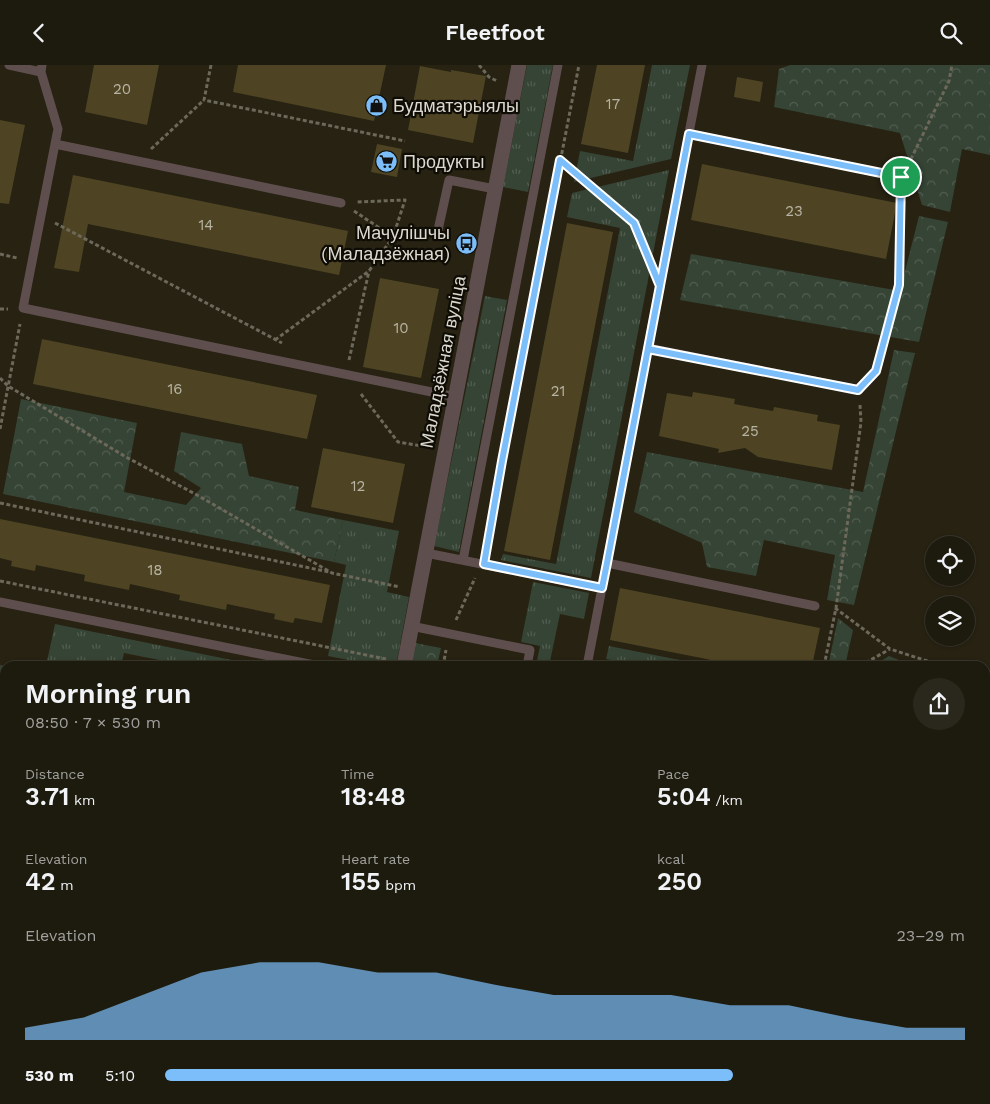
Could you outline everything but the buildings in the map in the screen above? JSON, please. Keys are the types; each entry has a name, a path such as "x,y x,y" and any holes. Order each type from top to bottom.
{"street":[{"name":"Маладзёжная вуліца","path":"405,661 518,65"}],"lane":[{"path":"9,65 41,68 58,129 23,308 456,397"},
{"path":"463,560 558,65"},
{"path":"588,661 702,65"},
{"path":"689,134 901,177"},
{"path":"55,144 340,203"},
{"path":"438,230 449,180 495,189"},
{"path":"648,349 858,390"},
{"path":"426,553 602,588"},
{"path":"607,563 815,606"},
{"path":"0,602 294,661"},
{"path":"411,626 530,650 528,661"}],"path":[{"path":"138,161 204,100 211,65"},
{"path":"479,65 489,77"},
{"path":"484,564 502,461 579,65"},
{"path":"825,661 836,608 861,422 858,390 876,371 899,285 901,177 948,81 952,65"},
{"path":"204,100 405,141"},
{"path":"560,160 634,223 660,286"},
{"path":"253,355 369,271 393,237 405,200 340,203"},
{"path":"340,203 393,237"},
{"path":"346,375 369,271"},
{"path":"0,429 23,308"},
{"path":"0,378 8,386 126,457 197,495 332,573"},
{"path":"0,503 402,587"},
{"path":"0,581 385,661"},
{"path":"815,606 836,608 890,649 927,661"},
{"path":"869,661 890,649"}],"green space":[{"path":"527,65 553,65 528,192 503,187"},
{"path":"652,65 690,65 671,159 574,182 580,151 633,161"},
{"path":"790,65 990,65 990,155 962,149 950,212 922,205 900,133 774,107 779,69"},
{"path":"669,170 591,578 501,560 503,554 556,564 620,228 567,217 572,193"},
{"path":"919,216 948,222 919,342 680,300 691,254 900,291"},
{"path":"485,296 507,300 459,552 434,546"},
{"path":"894,350 915,353 854,605 827,600 835,555 764,540 756,576 707,567 702,543 634,512 647,452 863,492"},
{"path":"21,399 137,423 124,492 186,505 201,488 174,471 181,432 242,444 249,476 299,487 295,510 343,520 334,562 3,494"},
{"path":"343,520 399,531 387,592 409,597 397,661 354,661 328,656 346,565 334,562"},
{"path":"533,582 589,593 584,619 560,614 550,661 537,661 540,646 521,642"},
{"path":"838,618 853,630 846,661 829,661"},
{"path":"55,624 236,661 165,661 124,653 122,661 47,661"},
{"path":"415,643 441,648 438,661 412,661"},
{"path":"609,646 685,661 616,661 606,659"},
{"path":"889,656 902,661 881,661"}],"place":[{"name":"Будматэрыялы","path":"377,106"},
{"name":"Продукты","path":"387,162"},
{"name":"Мачулішчы (Маладзёжная)","path":"466,243"}],"route":[{"path":"901,177 689,134 648,349 607,563 602,588 484,564 560,160 634,223 660,286 648,349 858,390 876,371 899,285 901,177"}]}
